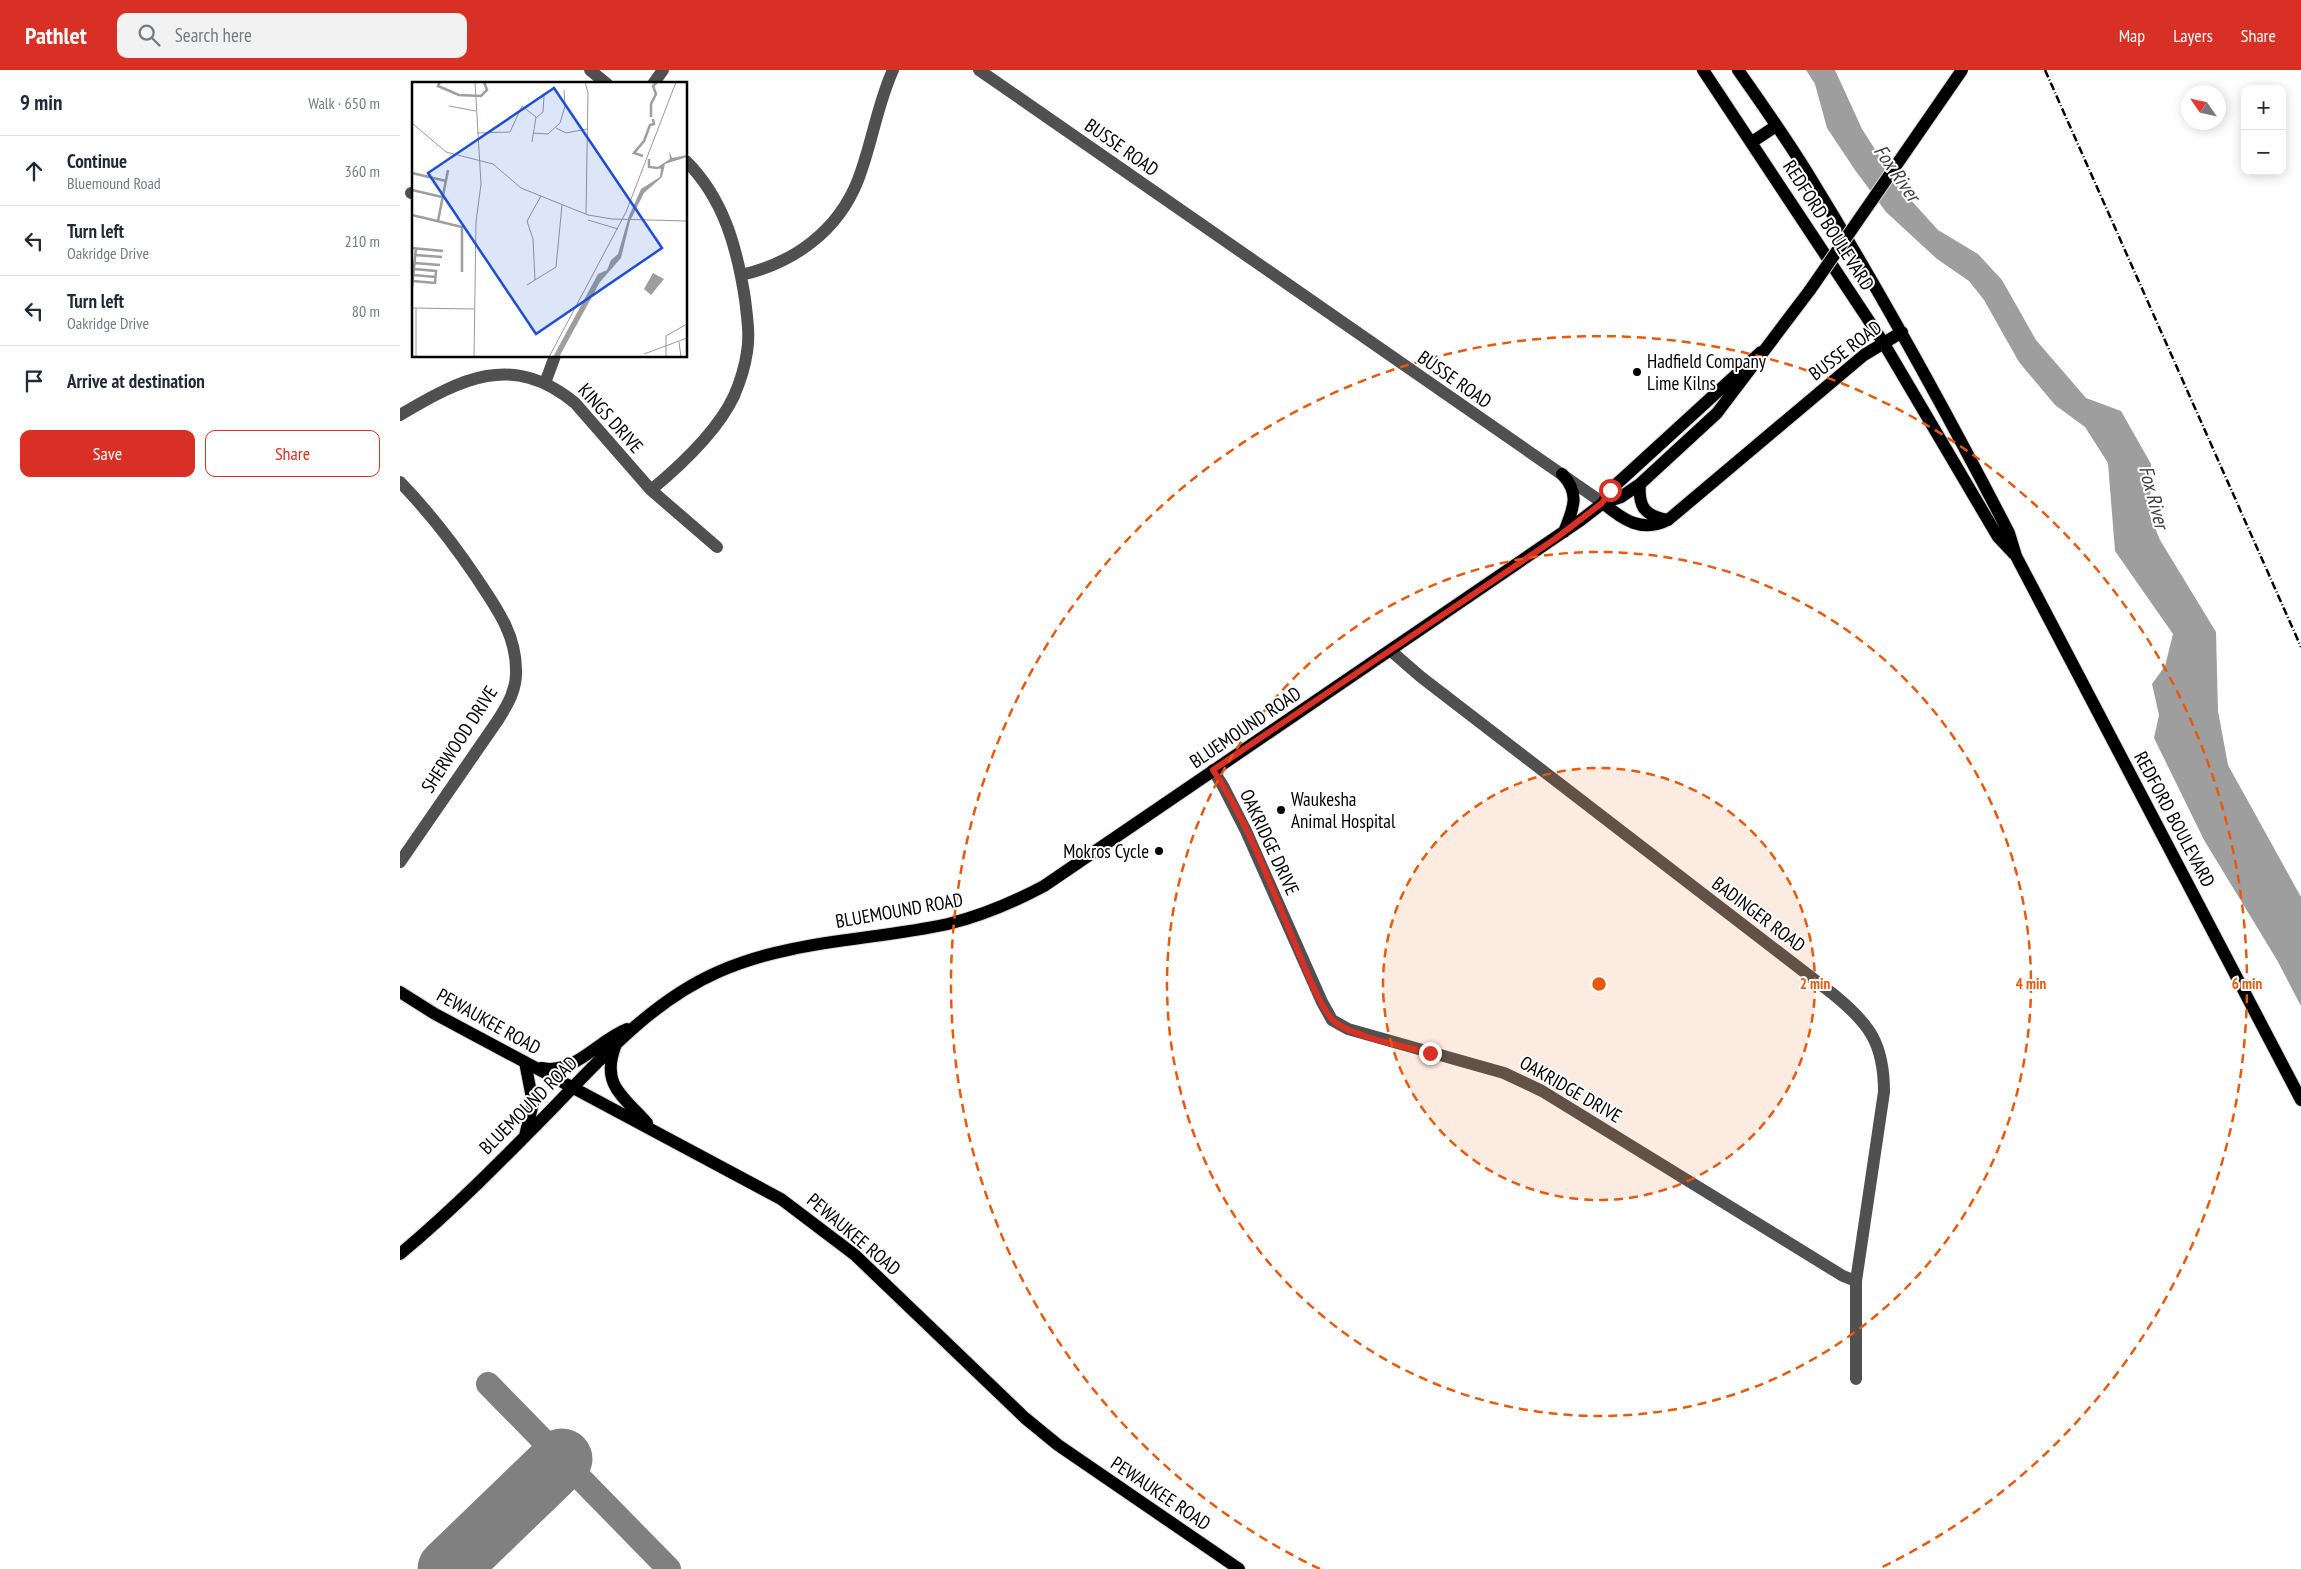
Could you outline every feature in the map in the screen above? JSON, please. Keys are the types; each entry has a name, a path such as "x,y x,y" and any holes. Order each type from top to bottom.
{"main road":[{"name":"REDFORD BOULEVARD","path":"1703,70 1883,342 1998,537 2016,556"},
{"name":"REDFORD BOULEVARD","path":"1738,70 1807,172 1944,407 2005,525 2016,556 2301,1100"},
{"name":"BLUEMOUND ROAD","path":"400,1254 525,1136 616,1044 664,1004 693,985 727,968 758,957 813,943 947,924 981,914 1044,886 1075,867 1213,770 1564,532 1602,503 1621,497 1640,484 1716,412 1810,290 1962,70"},
{"path":"1752,142 1776,126"},
{"name":"BUSSE ROAD","path":"1602,503 1623,519 1636,525 1653,526 1668,520 1864,355 1902,332"},
{"name":"BLUEMOUND ROAD","path":"1602,503 1610,490 1761,352"},
{"path":"1562,474 1571,485 1574,494 1573,505 1564,532"},
{"path":"1640,484 1638,498 1646,510 1656,518 1668,520"},
{"name":"PEWAUKEE ROAD","path":"400,992 435,1014 781,1199 809,1218 855,1255 984,1380 1045,1435 1239,1569"},
{"path":"525,1136 533,1103 528,1064 553,1070 568,1066 614,1035 637,1025"},
{"path":"616,1044 610,1064 610,1078 618,1091 653,1129"}],"street":[{"path":"590,70 605,82"},
{"path":"654,82 663,70"},
{"path":"741,275 776,264 799,252 821,236 834,221 858,179 882,99 893,70"},
{"name":"BUSSE ROAD","path":"979,70 1602,503"},
{"path":"651,490 714,427 734,396 747,353 749,335 741,275 734,244 724,216 710,190 688,163"},
{"path":"545,383 554,358"},
{"name":"KINGS DRIVE","path":"400,415 456,384 480,376 511,375 545,383 562,392 575,403 651,490 716,547"},
{"name":"SHERWOOD DRIVE","path":"400,482 447,534 498,610 512,641 516,670 511,699 400,862"},
{"name":"BADINGER ROAD","path":"1391,650 1421,677 1833,994 1853,1010 1866,1024 1881,1054 1884,1092 1856,1281 1856,1379"},
{"name":"OAKRIDGE DRIVE","path":"1213,770 1224,786 1246,831 1328,1015 1337,1024 1362,1034 1515,1076 1542,1090 1844,1276 1856,1281"}],"shaded area":[{"path":"1806,70 1835,70 1862,129 1899,187 1938,230 1978,254 2002,280 2036,340 2086,398 2121,411 2151,464 2150,516 2160,540 2216,632 2218,711 2228,765 2301,897 2301,1006 2277,960 2204,840 2154,738 2159,715 2152,684 2165,666 2173,634 2115,551 2108,463 2085,427 2055,405 2019,362 1984,300 1969,281 1937,259 1886,212 1827,128 1815,84"}],"taxiway":[{"path":"488,1384 669,1569"}],"runway":[{"path":"448,1569 562,1459"}],"railway":[{"path":"2045,70 2301,647"}],"place":[{"name":"Hadfield Company Lime Kilns","path":"1637,372"},
{"name":"Waukesha Animal Hospital","path":"1281,810"},
{"name":"Mokros Cycle","path":"1159,851"}],"route":[{"path":"1430,1053 1348,1029 1337,1024 1328,1015 1246,831 1224,786 1213,770 1555,539 1602,503 1610,490"}],"water label":[{"name":"Fox River","path":"1897,173"},
{"name":"Fox River","path":"2154,497"}]}
